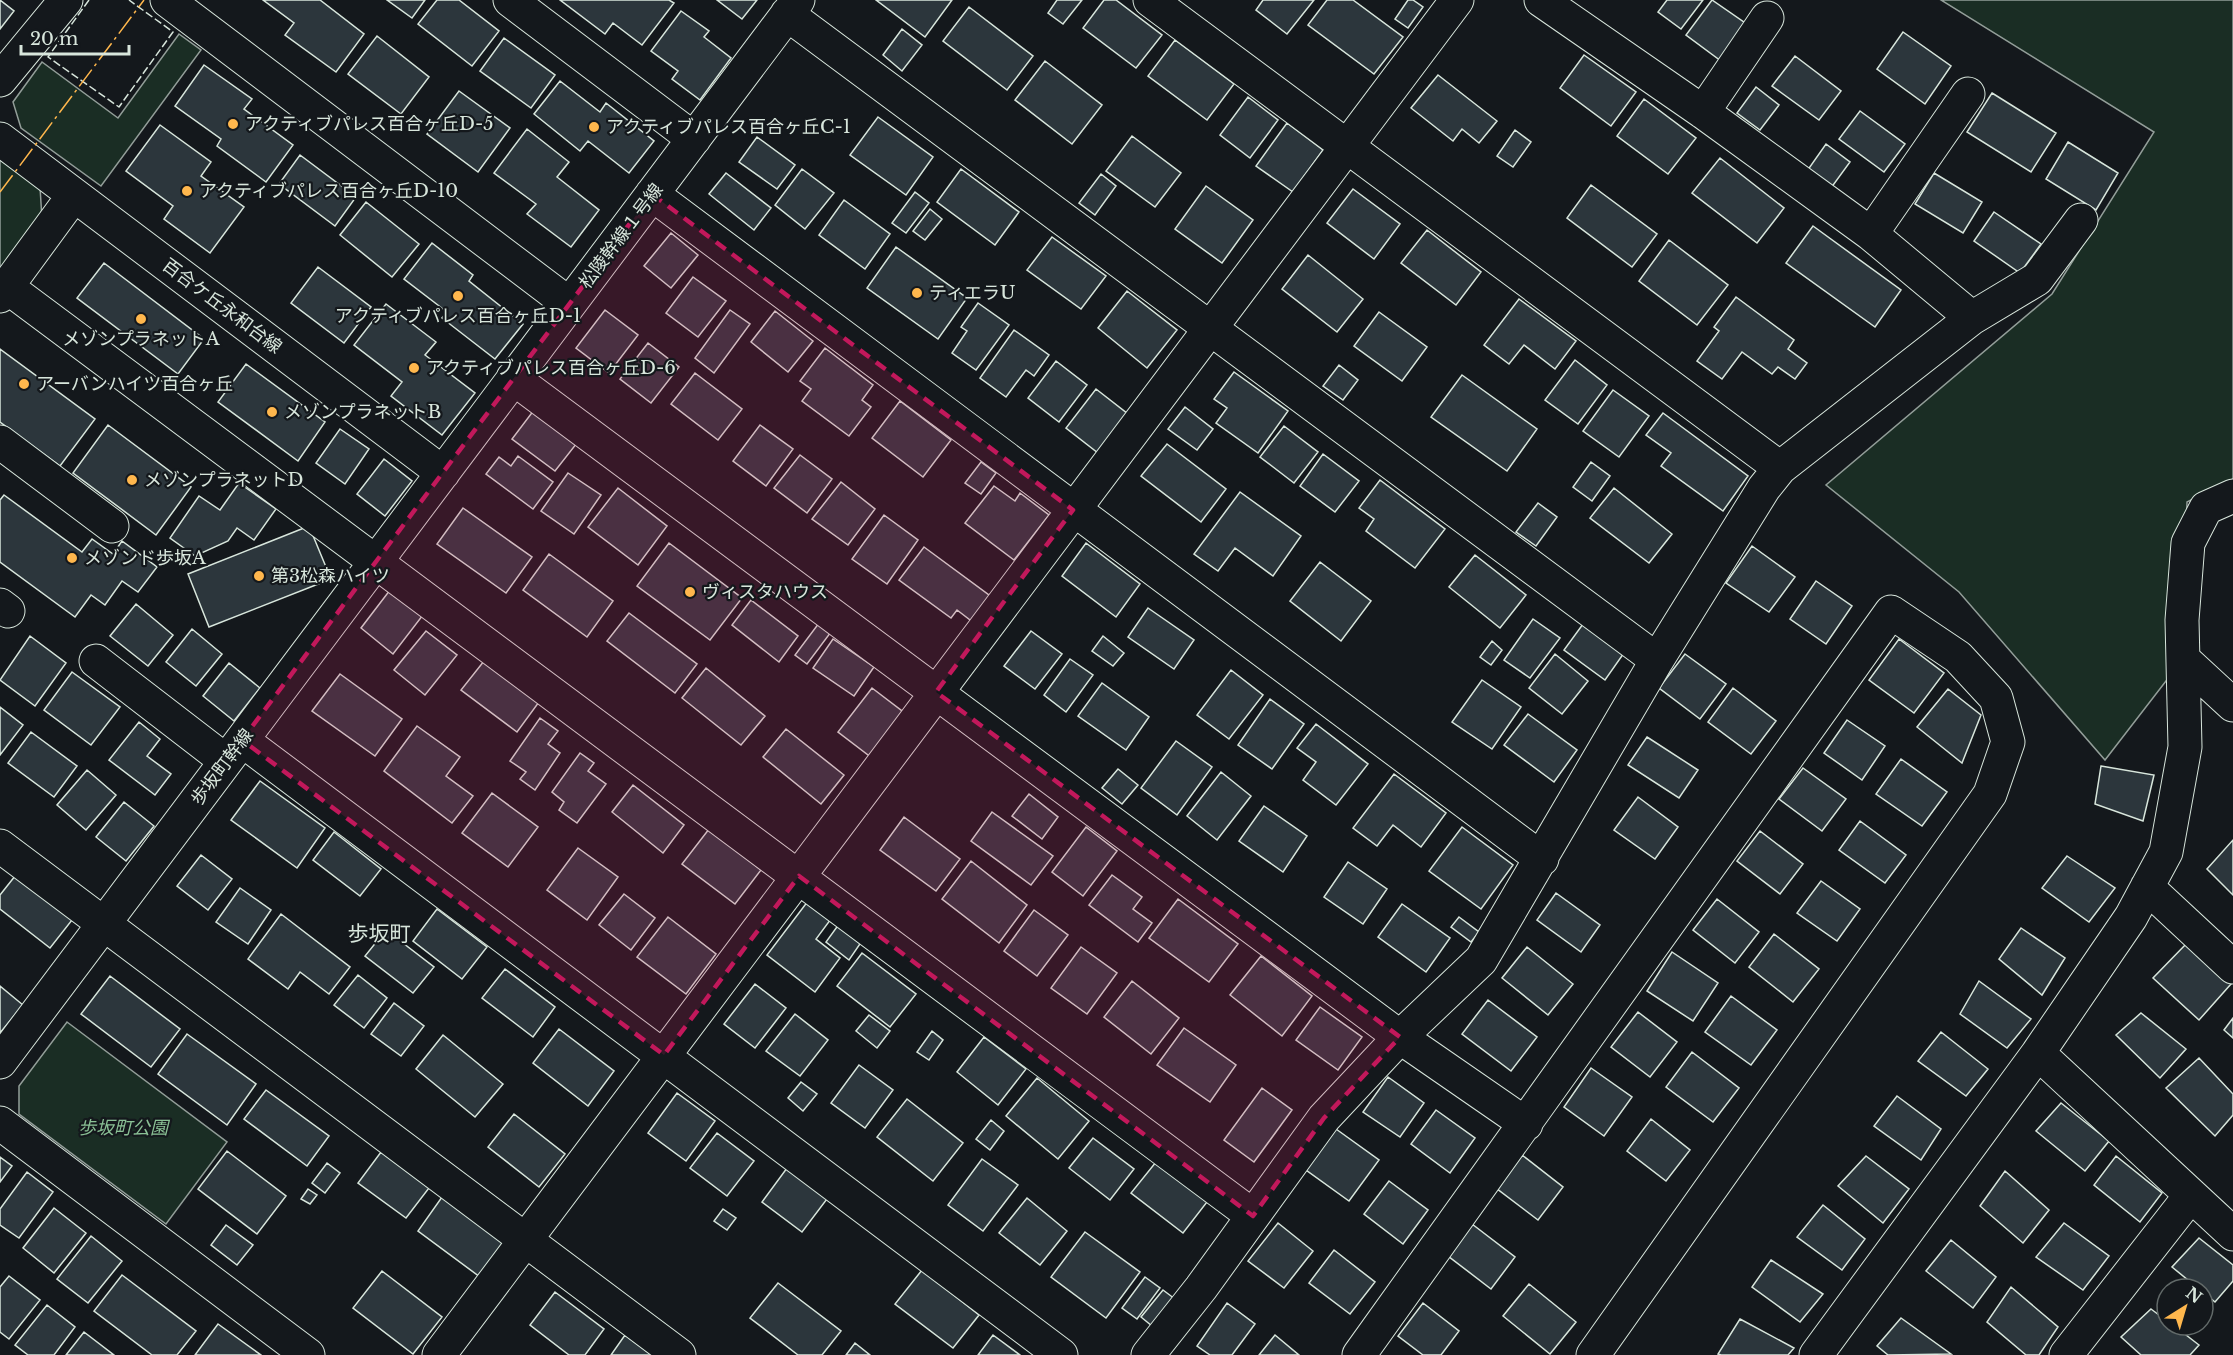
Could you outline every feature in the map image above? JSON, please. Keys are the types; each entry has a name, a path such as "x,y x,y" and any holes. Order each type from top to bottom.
{"street":[{"path":"0,80 66,0"},
{"path":"168,0 569,304"},
{"path":"510,0 694,139"},
{"path":"1150,0 1780,468"},
{"path":"440,1355 1457,0"},
{"path":"1541,0 1703,112 1871,234 1972,318"},
{"path":"793,7 1211,327 1657,660"},
{"name":"松陵幹線１号線","path":"443,472 793,7"},
{"path":"1703,112 1767,18"},
{"path":"1871,234 1968,94"},
{"name":"百合ケ丘永和台線","path":"0,139 443,472"},
{"path":"652,194 1542,859"},
{"path":"74,195 3,291 377,561 1253,1216"},
{"path":"1148,1355 1201,1288 1324,1118 1400,1037 1481,960 1657,660 1764,488 1780,468 1972,318 2037,279 2081,220"},
{"path":"513,378 1400,1037 1526,1124"},
{"path":"0,442 112,526"},
{"name":"歩坂町幹線","path":"0,1062 443,472"},
{"path":"1816,1355 2038,1053 2131,917 2166,852 2185,747 2182,620 2188,543 2206,508 2233,496"},
{"path":"1359,1355 1891,612 1958,657 1996,698 2008,741 1990,794 1593,1355"},
{"path":"2183,659 2233,705"},
{"path":"96,661 234,751 664,1055 1060,1355"},
{"path":"0,846 105,922 679,1355"},
{"path":"2147,887 2233,967"},
{"path":"2038,1053 2233,1234"},
{"path":"0,1123 308,1355"},
{"path":"2066,1355 2191,1195"}],"highlighted area":[{"path":"652,194 1073,510 936,692 1400,1037 1324,1118 1253,1216 799,876 664,1055 242,740"}],"green space":[{"path":"1941,0 2233,0 2233,479 2187,502 2183,659 2105,760 1959,592 1826,485 2052,294 2154,132"},
{"path":"179,34 201,50 101,186 21,128 13,102 42,62 118,118"},
{"path":"0,160 40,187 42,219 0,277"},
{"name":"歩坂町公園","path":"67,1022 227,1142 166,1224 19,1114 19,1086"}],"building":[{"path":"0,0 14,11 0,29"},
{"path":"263,0 320,0 364,34 336,72 285,35 294,23"},
{"path":"387,0 425,0 412,18"},
{"path":"437,0 459,0 499,31 472,66 418,24"},
{"path":"560,0 669,0 674,3 642,45 613,23 605,34"},
{"path":"717,0 757,0 742,19"},
{"path":"876,0 952,0 925,37"},
{"path":"1057,0 1082,0 1063,24 1048,13"},
{"path":"1104,0 1116,0 1162,35 1136,68 1083,28"},
{"path":"1263,0 1314,0 1287,34 1256,10"},
{"path":"1327,0 1353,0 1403,37 1374,74 1308,25"},
{"path":"1408,0 1413,0 1423,7 1408,28 1395,19"},
{"path":"1667,0 1703,0 1681,29 1658,12"},
{"path":"1712,0 1751,27 1725,64 1686,35"},
{"path":"969,7 1033,56 1007,90 943,41"},
{"path":"681,11 709,31 704,37 731,58 700,100 672,79 678,71 651,51"},
{"path":"902,29 922,45 902,71 883,55"},
{"path":"1903,32 1951,66 1925,104 1877,69"},
{"path":"377,36 429,77 401,114 348,74"},
{"path":"504,38 555,75 531,108 480,71"},
{"path":"1175,40 1234,84 1207,120 1148,76"},
{"path":"1584,55 1636,92 1611,126 1560,88"},
{"path":"1795,56 1841,91 1819,120 1772,86"},
{"path":"1045,61 1102,105 1072,144 1015,100"},
{"name":"アクティブパレス百合ヶ丘D-5","path":"204,65 252,99 244,109 293,145 266,182 217,146 221,139 175,106"},
{"path":"1438,75 1497,121 1479,143 1462,129 1453,141 1411,108"},
{"name":"アクティブパレス百合ヶ丘C-1","path":"560,81 600,112 606,103 654,141 629,173 588,141 580,151 534,114"},
{"path":"1756,87 1779,105 1760,130 1737,113"},
{"path":"459,91 510,128 478,172 427,134"},
{"path":"1992,93 2056,133 2031,172 1967,132"},
{"path":"1248,97 1278,120 1250,158 1220,135"},
{"path":"1644,99 1696,138 1668,174 1617,136"},
{"path":"1860,111 1905,144 1884,172 1839,139"},
{"path":"878,117 933,157 906,195 850,155"},
{"path":"1287,123 1323,150 1293,192 1256,166"},
{"name":"アクティブパレス百合ヶ丘D-10","path":"160,125 211,162 201,176 244,207 210,253 164,219 173,206 126,171"},
{"path":"527,129 569,162 557,177 599,210 571,247 527,214 536,204 494,173"},
{"path":"1515,130 1531,142 1513,167 1497,156"},
{"path":"1132,136 1181,173 1155,207 1106,171"},
{"path":"757,137 795,165 777,189 739,162"},
{"path":"2068,142 2118,173 2096,210 2046,179"},
{"path":"1826,144 1850,162 1831,188 1807,171"},
{"path":"300,155 356,197 335,226 279,184"},
{"path":"1720,158 1784,208 1757,243 1692,193"},
{"path":"802,169 834,193 805,229 775,205"},
{"path":"961,169 1019,212 995,245 937,202"},
{"path":"726,173 771,208 754,230 709,194"},
{"path":"1934,173 1982,202 1963,233 1915,204"},
{"path":"1101,174 1116,186 1095,215 1079,203"},
{"path":"1591,185 1657,234 1632,267 1567,218"},
{"path":"1206,186 1253,220 1222,263 1175,229"},
{"path":"1353,189 1400,224 1374,259 1327,223"},
{"path":"915,192 929,203 906,233 892,223"},
{"path":"844,200 890,234 865,269 819,235"},
{"path":"366,202 419,244 392,277 340,235"},
{"path":"930,209 942,219 925,240 913,231"},
{"path":"1994,212 2041,244 2020,273 1974,241"},
{"path":"1813,226 1901,290 1875,327 1786,263"},
{"path":"1427,230 1481,272 1456,305 1401,263"},
{"path":"671,233 698,255 671,288 644,266"},
{"path":"1052,237 1106,276 1081,309 1027,270"},
{"path":"1669,240 1728,285 1697,325 1639,281"},
{"name":"アクティブパレス百合ヶ丘D-1","path":"432,243 473,275 469,281 523,324 495,359 442,318 447,312 404,279"},
{"name":"ティエラU","path":"896,247 967,298 938,339 867,288"},
{"path":"1308,255 1363,299 1337,332 1282,289"},
{"name":"メゾンプラネットA","path":"104,263 204,339 178,374 77,298"},
{"path":"318,267 371,307 344,343 291,303"},
{"path":"693,277 726,301 698,337 666,313"},
{"path":"1127,291 1177,330 1147,368 1098,328"},
{"path":"1736,297 1794,340 1788,349 1807,363 1795,379 1778,367 1772,374 1742,352 1722,379 1697,361 1719,331 1714,327"},
{"path":"1519,299 1576,341 1555,369 1524,345 1509,364 1484,345"},
{"path":"978,303 1009,325 976,370 952,353 967,331 961,327"},
{"name":"アクティブパレス百合ヶ丘D-6","path":"386,304 436,342 425,355 475,393 442,435 391,396 402,382 354,345"},
{"path":"605,310 638,335 609,373 576,348"},
{"path":"730,310 750,324 714,373 695,358"},
{"path":"775,311 813,341 788,372 751,342"},
{"path":"1379,312 1427,347 1402,381 1354,346"},
{"path":"1014,330 1049,355 1034,376 1026,370 1006,397 980,378"},
{"path":"648,343 679,367 651,403 620,379"},
{"path":"825,348 873,385 862,400 871,407 849,436 802,401 811,389 800,381"},
{"name":"アーバンハイツ百合ヶ丘","path":"0,349 95,419 60,466 0,422"},
{"path":"1575,360 1607,385 1578,424 1545,400"},
{"path":"1056,361 1087,385 1059,422 1028,398"},
{"name":"メゾンプラネットB","path":"246,364 325,422 298,461 218,402"},
{"path":"1339,365 1358,380 1343,400 1323,386"},
{"path":"1234,372 1288,411 1258,453 1216,423 1227,408 1214,399"},
{"path":"695,373 742,409 718,440 671,404"},
{"path":"1462,375 1537,429 1507,471 1431,417"},
{"path":"1096,389 1128,414 1098,453 1066,428"},
{"path":"1613,390 1649,416 1619,457 1583,431"},
{"path":"900,401 951,440 923,477 872,438"},
{"path":"1185,407 1213,429 1197,450 1168,429"},
{"path":"534,410 577,443 555,471 512,439"},
{"path":"1663,413 1748,476 1723,511 1661,466 1671,453 1646,435"},
{"name":"メゾンプラネットD","path":"108,425 191,487 156,535 73,473"},
{"path":"760,425 793,449 766,486 733,461"},
{"path":"1284,426 1318,452 1294,483 1260,457"},
{"path":"340,429 369,449 345,484 316,463"},
{"path":"1167,444 1226,489 1201,522 1141,476"},
{"path":"1323,454 1359,481 1335,512 1300,486"},
{"path":"800,455 832,479 807,513 774,488"},
{"path":"518,456 553,482 533,509 486,474 499,457 511,466"},
{"path":"384,459 412,481 385,516 357,494"},
{"path":"981,462 996,473 981,494 965,483"},
{"path":"1591,462 1610,476 1592,501 1573,487"},
{"path":"568,473 601,495 574,534 541,511"},
{"path":"1380,480 1445,529 1415,568 1366,531 1374,519 1359,508"},
{"path":"841,482 875,509 848,545 812,519"},
{"path":"239,483 276,509 254,540 237,528 228,541 195,556 170,538 199,496 220,510"},
{"path":"994,486 1015,501 1020,493 1049,515 1014,560 965,523"},
{"path":"618,488 667,526 638,565 588,527"},
{"path":"1614,488 1672,534 1649,563 1590,518"},
{"path":"1240,492 1301,536 1273,576 1235,548 1218,571 1194,554"},
{"name":"メゾンド歩坂A","path":"4,495 82,552 92,539 113,554 122,541 157,567 138,592 122,581 105,605 91,595 75,617 0,562 0,500"},
{"path":"1538,503 1557,517 1536,546 1516,532"},
{"path":"463,508 532,557 506,593 437,544"},
{"path":"884,515 918,540 887,584 852,559"},
{"name":"第3松森ハイツ","path":"309,526 331,579 209,627 188,574"},
{"name":"ヴィスタハウス","path":"669,543 742,598 710,640 637,586"},
{"path":"1086,543 1140,584 1116,617 1062,576"},
{"path":"1752,546 1795,577 1769,612 1726,583"},
{"path":"924,547 993,598 974,623 957,610 951,618 899,580"},
{"path":"549,554 613,601 587,637 523,590"},
{"path":"1475,555 1526,595 1500,628 1449,587"},
{"path":"1320,562 1371,601 1341,641 1290,601"},
{"path":"1816,581 1852,606 1826,644 1790,619"},
{"path":"390,590 423,615 393,654 361,628"},
{"path":"751,600 798,636 779,662 732,625"},
{"path":"136,604 173,635 148,666 110,636"},
{"path":"1148,608 1194,640 1174,669 1128,637"},
{"path":"629,613 697,664 675,693 607,641"},
{"path":"1533,619 1560,638 1530,678 1504,660"},
{"path":"819,623 831,632 807,664 795,655"},
{"path":"1583,624 1624,653 1605,680 1564,650"},
{"path":"192,629 222,654 196,686 166,662"},
{"path":"426,631 457,655 425,695 394,670"},
{"path":"1031,631 1062,654 1035,689 1004,666"},
{"path":"30,636 66,663 35,706 0,680"},
{"path":"1103,636 1124,653 1113,666 1092,651"},
{"path":"833,639 874,667 854,696 813,668"},
{"path":"1899,639 1944,673 1914,713 1869,680"},
{"path":"1492,641 1502,650 1491,665 1480,657"},
{"path":"1555,654 1588,681 1562,714 1529,688"},
{"path":"1685,654 1726,684 1700,719 1659,688"},
{"path":"1070,659 1093,675 1066,712 1044,695"},
{"path":"484,661 539,702 517,732 461,690"},
{"path":"229,663 260,688 234,721 203,696"},
{"path":"706,668 765,716 741,745 682,698"},
{"path":"1231,670 1263,695 1229,739 1197,715"},
{"path":"72,672 120,707 91,745 44,710"},
{"path":"340,674 402,719 375,756 312,711"},
{"path":"1482,680 1521,707 1492,749 1452,722"},
{"path":"1102,683 1149,717 1126,750 1078,716"},
{"path":"872,688 906,714 872,758 838,732"},
{"path":"1733,688 1776,721 1751,754 1708,722"},
{"path":"1948,689 1981,715 1962,763 1917,727"},
{"path":"1270,699 1304,724 1272,769 1238,745"},
{"path":"0,707 23,725 0,755"},
{"path":"1528,714 1577,750 1554,782 1504,745"},
{"path":"540,718 558,731 548,744 560,753 535,790 520,779 526,772 510,761"},
{"path":"1847,720 1885,746 1862,780 1824,753"},
{"path":"139,722 160,739 147,756 171,774 155,795 109,760"},
{"path":"1316,724 1368,764 1336,805 1303,780 1316,762 1297,748"},
{"path":"417,726 460,757 446,776 473,796 452,823 384,771"},
{"path":"786,729 844,775 821,804 763,757"},
{"path":"31,732 77,766 54,797 8,763"},
{"path":"1647,737 1698,770 1679,798 1628,765"},
{"path":"1176,741 1212,767 1177,815 1141,788"},
{"path":"580,753 594,763 588,771 606,784 577,823 559,810 564,802 552,792"},
{"path":"1901,759 1947,792 1922,826 1876,794"},
{"path":"2101,766 2154,775 2143,821 2095,804"},
{"path":"1803,768 1846,799 1822,831 1779,799"},
{"path":"1118,769 1138,785 1122,804 1102,788"},
{"path":"87,770 116,795 86,830 57,805"},
{"path":"1221,772 1251,796 1217,840 1187,816"},
{"path":"1394,774 1446,813 1421,847 1393,825 1377,846 1353,828"},
{"path":"260,781 325,828 297,868 231,820"},
{"path":"633,785 684,825 663,853 612,812"},
{"path":"492,793 538,827 508,867 462,833"},
{"path":"1029,794 1058,817 1042,839 1012,816"},
{"path":"1638,797 1678,827 1655,859 1614,830"},
{"path":"124,802 154,826 126,861 96,837"},
{"path":"1264,806 1307,836 1283,872 1239,841"},
{"path":"992,812 1053,856 1031,885 971,841"},
{"path":"904,817 960,859 936,891 880,850"},
{"path":"1860,821 1906,855 1885,883 1839,850"},
{"path":"1086,827 1117,851 1083,896 1052,872"},
{"path":"1462,827 1513,865 1481,909 1429,871"},
{"path":"709,829 761,870 735,904 682,864"},
{"path":"1760,831 1803,864 1780,894 1737,861"},
{"path":"334,832 381,869 360,896 313,860"},
{"path":"2233,840 2233,895 2207,869"},
{"path":"578,848 618,877 587,920 547,890"},
{"path":"201,855 232,879 208,910 177,886"},
{"path":"2067,856 2115,888 2089,922 2042,888"},
{"path":"971,861 1027,905 999,943 942,899"},
{"path":"1348,862 1387,889 1363,924 1324,897"},
{"path":"19,871 76,915 50,948 0,909 0,895"},
{"path":"1112,875 1142,897 1133,909 1152,923 1138,942 1089,905"},
{"path":"1821,881 1860,909 1837,941 1797,913"},
{"path":"240,888 271,910 248,944 216,922"},
{"path":"1556,893 1600,925 1581,952 1537,920"},
{"path":"624,894 655,918 631,950 599,925"},
{"path":"1178,899 1238,944 1209,982 1149,938"},
{"path":"1717,899 1759,932 1735,963 1693,930"},
{"path":"808,901 831,919 816,939 840,958 815,992 767,955"},
{"path":"1402,904 1450,938 1426,972 1378,937"},
{"path":"437,909 487,947 462,979 413,941"},
{"path":"1034,910 1068,935 1037,976 1004,951"},
{"path":"281,914 350,967 329,994 300,972 288,989 248,959"},
{"path":"668,917 716,954 686,994 637,957"},
{"path":"1459,917 1479,932 1471,942 1451,927"},
{"path":"839,924 862,941 849,960 826,942"},
{"path":"2021,928 2065,958 2042,995 1999,959"},
{"path":"386,930 434,967 413,993 365,956"},
{"path":"1774,934 1819,969 1793,1002 1749,967"},
{"path":"2187,943 2231,984 2199,1020 2153,978"},
{"path":"1081,947 1117,973 1087,1014 1051,988"},
{"path":"1527,947 1573,984 1548,1015 1502,978"},
{"path":"1672,952 1718,983 1693,1021 1647,991"},
{"path":"862,953 916,994 890,1027 837,986"},
{"path":"1261,956 1312,996 1282,1036 1230,995"},
{"path":"505,969 555,1007 533,1037 482,998"},
{"path":"358,975 387,998 364,1028 334,1005"},
{"path":"110,976 180,1029 151,1067 81,1014"},
{"path":"1132,981 1179,1018 1151,1054 1104,1017"},
{"path":"1979,981 2031,1019 2007,1048 1960,1014"},
{"path":"755,984 786,1008 755,1048 724,1024"},
{"path":"0,986 23,1005 0,1033"},
{"path":"1731,996 1777,1030 1751,1065 1705,1032"},
{"path":"1488,1000 1537,1037 1511,1071 1462,1034"},
{"path":"394,1003 424,1026 401,1056 371,1034"},
{"path":"1320,1007 1362,1037 1338,1070 1296,1040"},
{"path":"1638,1012 1677,1042 1650,1077 1611,1047"},
{"path":"2141,1013 2186,1049 2160,1078 2116,1035"},
{"path":"795,1014 828,1040 800,1076 766,1051"},
{"path":"869,1015 890,1031 877,1048 856,1031"},
{"path":"2233,1018 2233,1038 2224,1030"},
{"path":"1184,1028 1236,1065 1210,1102 1157,1065"},
{"path":"559,1029 614,1071 588,1106 533,1063"},
{"path":"932,1031 943,1040 929,1060 917,1052"},
{"path":"1941,1032 1988,1069 1966,1096 1918,1061"},
{"path":"187,1034 256,1084 227,1125 158,1074"},
{"path":"443,1035 503,1084 475,1117 416,1069"},
{"path":"984,1037 1026,1069 998,1105 957,1072"},
{"path":"1692,1052 1739,1088 1713,1122 1666,1087"},
{"path":"2199,1058 2233,1094 2233,1115 2215,1136 2166,1088"},
{"path":"859,1065 893,1090 865,1128 831,1103"},
{"path":"1591,1068 1632,1097 1604,1136 1564,1107"},
{"path":"1388,1077 1424,1103 1400,1137 1363,1112"},
{"path":"1037,1078 1089,1121 1058,1159 1006,1116"},
{"path":"801,1082 817,1094 803,1111 788,1098"},
{"path":"1262,1088 1292,1110 1254,1162 1224,1140"},
{"path":"266,1090 329,1136 307,1166 244,1119"},
{"path":"677,1093 715,1121 686,1161 648,1133"},
{"path":"1897,1096 1941,1129 1921,1160 1874,1126"},
{"path":"907,1099 963,1143 933,1181 877,1137"},
{"path":"2061,1103 2109,1141 2085,1171 2036,1131"},
{"path":"1436,1110 1475,1138 1450,1173 1411,1144"},
{"path":"514,1114 565,1154 539,1187 488,1147"},
{"path":"1651,1119 1690,1150 1666,1181 1627,1151"},
{"path":"991,1120 1004,1131 990,1150 976,1139"},
{"path":"1336,1129 1379,1160 1349,1201 1306,1170"},
{"path":"717,1133 754,1161 727,1196 690,1168"},
{"path":"1093,1138 1134,1169 1110,1200 1069,1168"},
{"path":"227,1151 286,1196 257,1234 198,1189"},
{"path":"381,1152 429,1188 406,1218 358,1183"},
{"path":"1522,1155 1563,1187 1538,1220 1496,1188"},
{"path":"1866,1156 1909,1189 1883,1223 1838,1186"},
{"path":"2116,1156 2162,1193 2140,1222 2094,1185"},
{"path":"0,1157 12,1166 0,1182"},
{"path":"982,1159 1018,1185 983,1231 948,1205"},
{"path":"1156,1162 1207,1202 1183,1233 1131,1193"},
{"path":"327,1163 340,1173 325,1193 312,1183"},
{"path":"787,1168 827,1199 802,1232 762,1202"},
{"path":"2005,1171 2049,1210 2023,1243 1980,1206"},
{"path":"27,1172 53,1192 19,1238 0,1225 0,1209"},
{"path":"1389,1181 1428,1210 1403,1244 1364,1214"},
{"path":"308,1189 317,1195 310,1204 301,1199"},
{"path":"442,1197 505,1244 480,1277 418,1231"},
{"path":"1027,1198 1067,1231 1040,1265 999,1233"},
{"path":"1823,1205 1865,1239 1842,1270 1797,1237"},
{"path":"54,1208 86,1233 54,1273 23,1248"},
{"path":"723,1209 736,1218 727,1230 714,1221"},
{"path":"1278,1223 1313,1251 1284,1288 1248,1261"},
{"path":"2064,1223 2109,1256 2083,1290 2036,1257"},
{"path":"1472,1224 1515,1257 1491,1289 1448,1256"},
{"path":"226,1225 253,1245 237,1265 211,1245"},
{"path":"1085,1232 1140,1272 1106,1318 1051,1277"},
{"path":"91,1236 122,1261 88,1303 57,1279"},
{"path":"2199,1238 2233,1265 2233,1281 2215,1302 2215,1277 2184,1277 2172,1267"},
{"path":"1951,1240 1996,1277 1973,1308 1926,1271"},
{"path":"1334,1250 1375,1282 1350,1314 1309,1283"},
{"path":"1771,1260 1823,1294 1800,1322 1752,1287"},
{"path":"922,1270 979,1315 953,1348 895,1304"},
{"path":"382,1271 442,1317 413,1354 353,1308"},
{"path":"122,1275 196,1331 177,1355 152,1355 94,1311"},
{"path":"9,1276 40,1300 9,1339 0,1332 0,1287"},
{"path":"1145,1277 1160,1288 1137,1319 1122,1308"},
{"path":"778,1283 841,1331 822,1355 798,1355 750,1318"},
{"path":"1529,1284 1576,1322 1550,1354 1503,1316"},
{"path":"2011,1287 2058,1327 2039,1355 2026,1355 1987,1322"},
{"path":"1163,1290 1175,1299 1152,1326 1141,1317"},
{"path":"555,1292 604,1329 585,1355 569,1355 530,1325"},
{"path":"1227,1303 1255,1324 1232,1355 1210,1355 1197,1346"},
{"path":"1423,1303 1459,1331 1441,1355 1423,1355 1398,1336"},
{"path":"47,1305 75,1327 54,1355 28,1355 15,1345"},
{"path":"2151,1309 2155,1312 2155,1337 2189,1337 2199,1345 2190,1355 2141,1355 2121,1337"},
{"path":"1901,1318 1951,1354 1888,1355 1877,1346"},
{"path":"1740,1319 1794,1348 1788,1355 1718,1354"},
{"path":"218,1324 261,1355 195,1355"},
{"path":"84,1332 114,1355 66,1355"},
{"path":"625,1335 652,1355 611,1355"},
{"path":"993,1335 1020,1355 978,1355"},
{"path":"1275,1335 1299,1355 1259,1355"},
{"path":"855,1343 870,1355 846,1355"}],"fence":[{"path":"89,0 48,57 119,107 173,32 129,0"}],"power":[{"path":"0,192 144,0"}],"place":[{"name":"アクティブパレス百合ヶ丘D-5","path":"233,124"},
{"name":"アクティブパレス百合ヶ丘C-1","path":"594,127"},
{"name":"アクティブパレス百合ヶ丘D-10","path":"187,191"},
{"name":"ティエラU","path":"917,293"},
{"name":"アクティブパレス百合ヶ丘D-1","path":"458,296"},
{"name":"メゾンプラネットA","path":"141,319"},
{"name":"アクティブパレス百合ヶ丘D-6","path":"414,368"},
{"name":"アーバンハイツ百合ヶ丘","path":"24,384"},
{"name":"メゾンプラネットB","path":"272,412"},
{"name":"メゾンプラネットD","path":"132,480"},
{"name":"メゾンド歩坂A","path":"72,558"},
{"name":"第3松森ハイツ","path":"259,576"},
{"name":"ヴィスタハウス","path":"690,592"}],"district":[{"name":"歩坂町","path":"379,934"}]}
